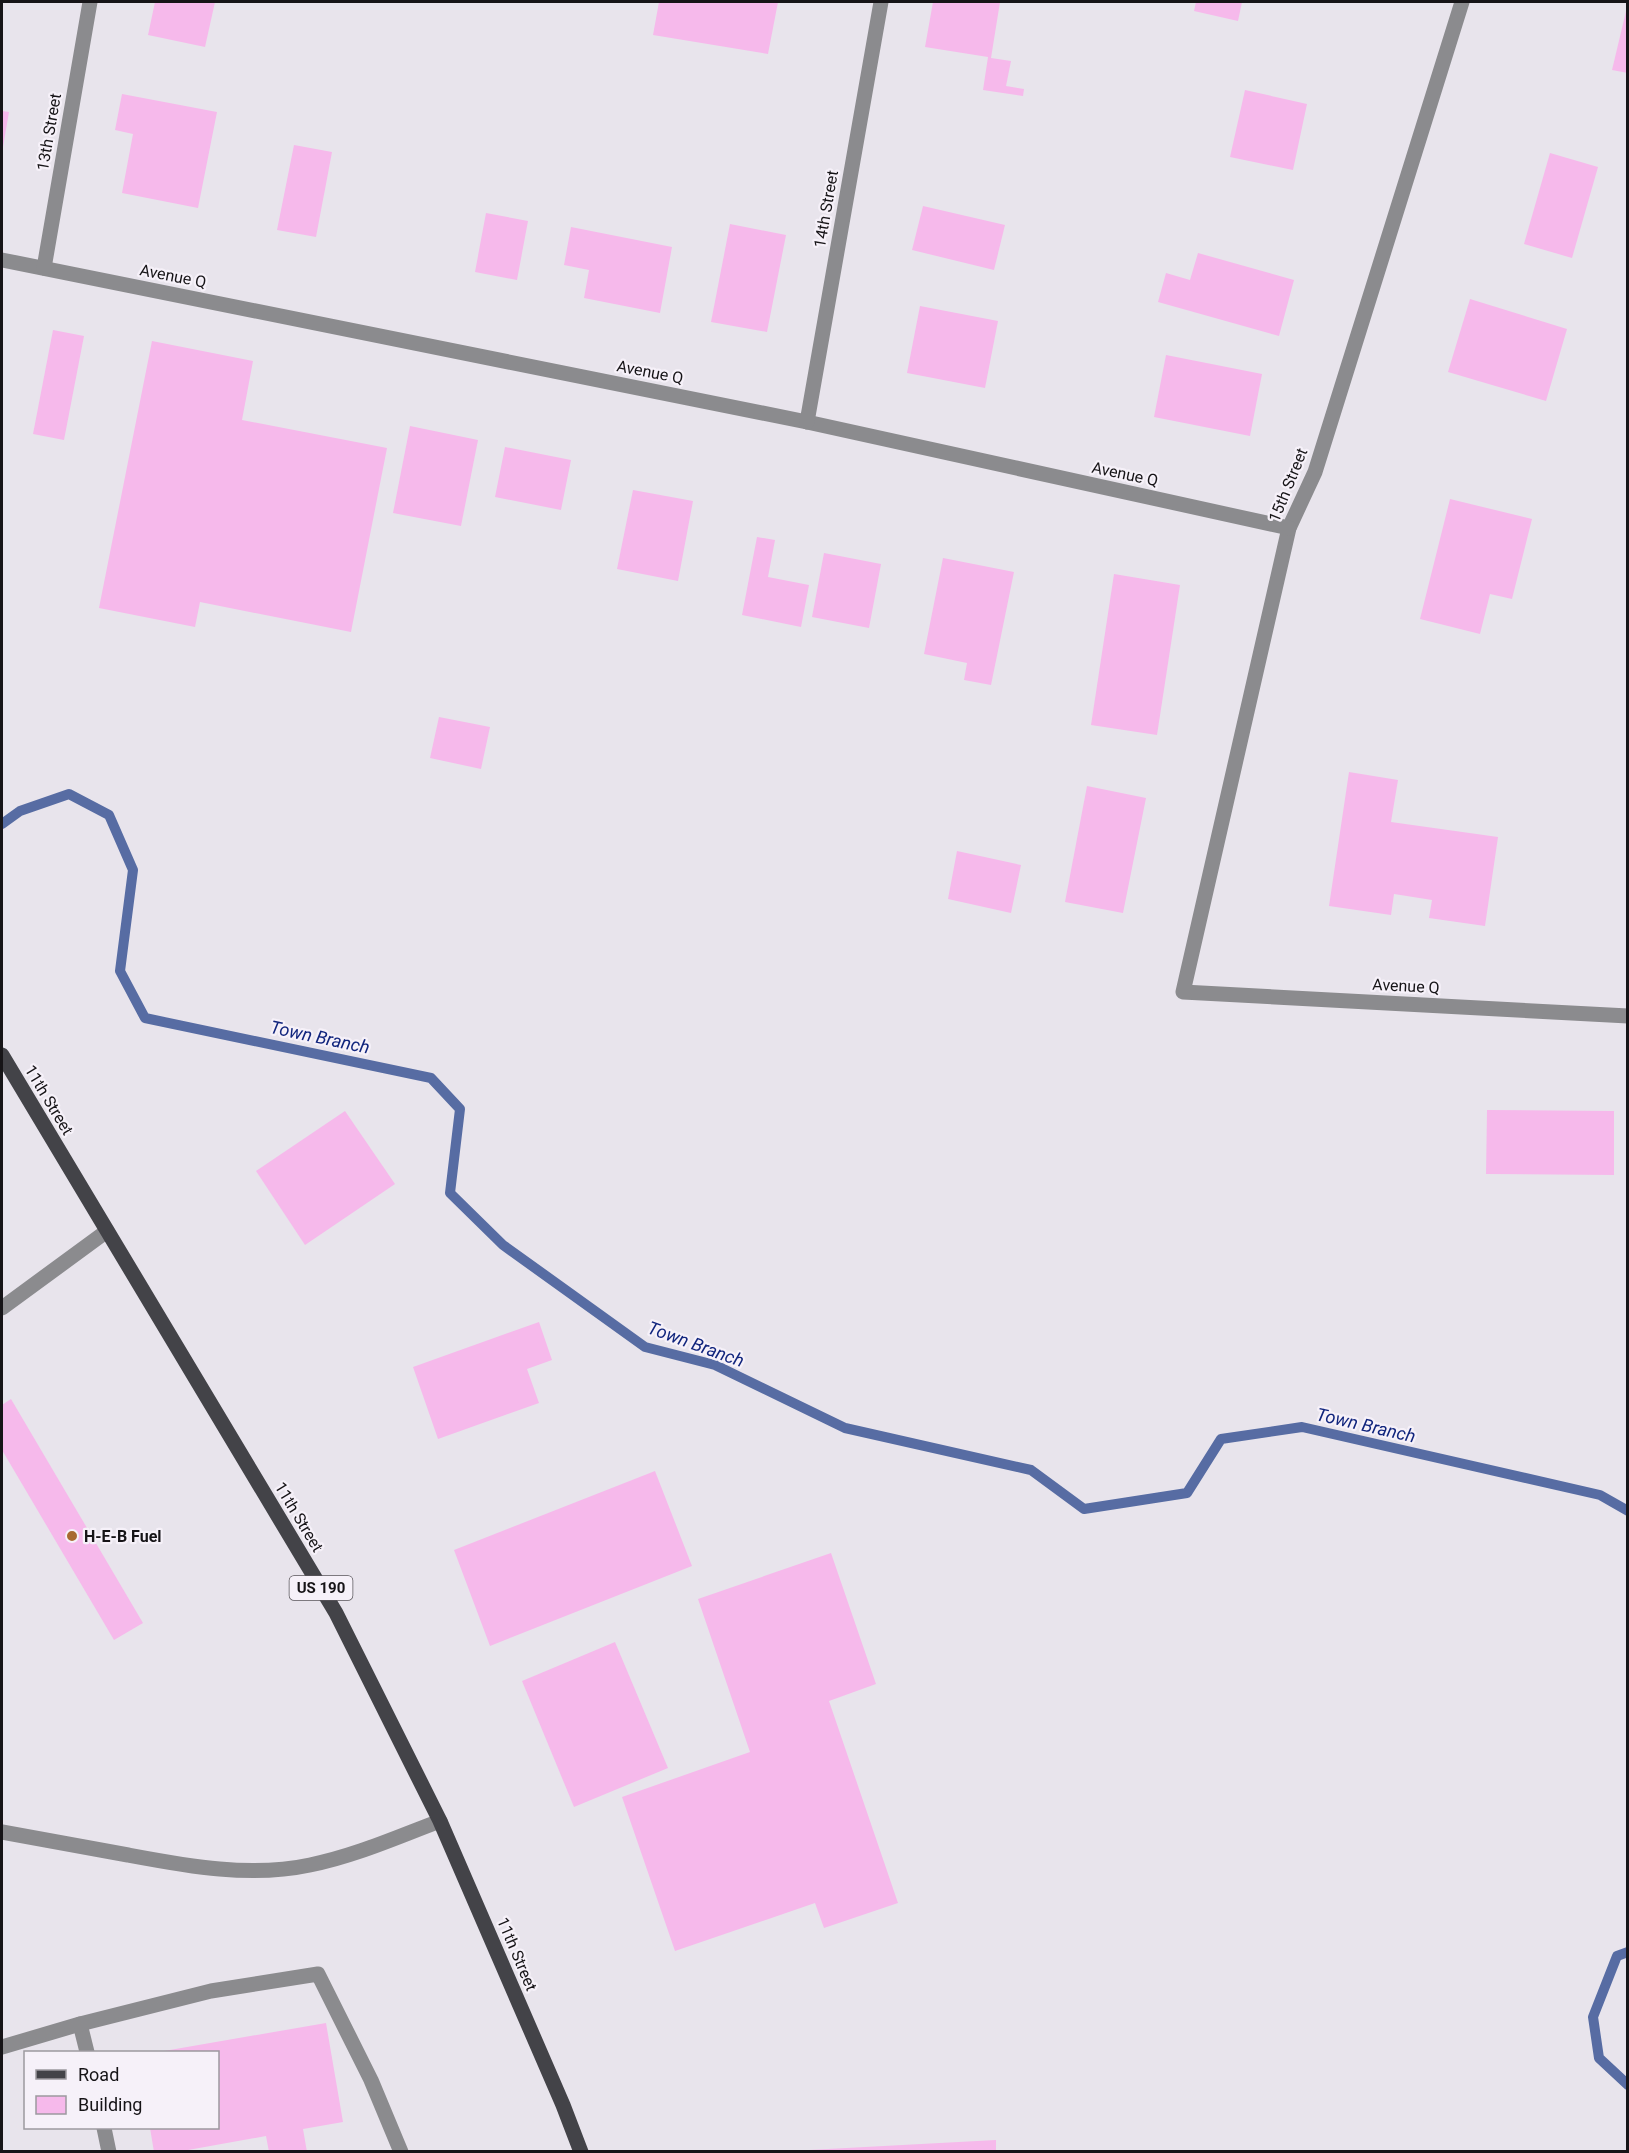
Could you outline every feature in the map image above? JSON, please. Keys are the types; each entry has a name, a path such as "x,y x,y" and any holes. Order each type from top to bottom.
{"main road":[{"name":"11th Street","path":"2,1056 336,1613 440,1821 559,2094 581,2151"}],"street":[{"name":"13th Street","path":"44,268 90,2"},
{"name":"14th Street","path":"807,422 881,2"},
{"name":"15th Street","path":"1183,992 1289,528 1315,472 1462,2"},
{"name":"Avenue Q","path":"2,260 807,422 1289,528"},
{"name":"Avenue Q","path":"1183,992 1628,1016"},
{"path":"2,1308 107,1231"},
{"path":"2,1832 172,1863 268,1871 310,1866 351,1854 440,1821"},
{"path":"2,2047 80,2024 211,1991 318,1974 372,2080 401,2151"},
{"path":"80,2024 87,2051"},
{"path":"104,2129 109,2151"}],"building":[{"path":"155,2 215,2 205,47 148,35"},
{"path":"659,2 778,2 768,54 653,35"},
{"path":"933,2 1000,2 991,58 1011,61 1006,86 1024,89 1023,96 983,90 988,57 925,47"},
{"path":"1196,2 1242,2 1238,21 1194,11"},
{"path":"1628,7 1628,73 1612,70"},
{"path":"1245,90 1307,104 1293,170 1230,157"},
{"path":"122,94 217,112 198,208 122,193 133,134 115,130"},
{"path":"2,111 9,112 3,147 2,147"},
{"path":"294,145 332,152 316,237 277,230"},
{"path":"1550,153 1598,167 1572,258 1524,244"},
{"path":"923,206 1005,225 994,270 912,250"},
{"path":"486,213 528,221 517,280 475,272"},
{"path":"730,224 786,235 767,332 711,322"},
{"path":"571,227 672,247 660,313 584,298 589,270 564,265"},
{"path":"1198,253 1294,280 1279,336 1158,302 1166,273 1190,280"},
{"path":"1470,299 1567,329 1546,401 1448,372"},
{"path":"920,306 998,321 985,388 907,373"},
{"path":"53,330 84,336 64,440 33,434"},
{"path":"152,341 253,361 242,420 387,448 351,632 200,602 195,627 99,608"},
{"path":"1166,355 1262,374 1250,436 1154,417"},
{"path":"410,426 478,440 461,526 393,513"},
{"path":"505,447 571,460 561,510 495,497"},
{"path":"633,490 693,501 678,581 617,569"},
{"path":"1450,499 1532,519 1512,599 1490,594 1480,634 1420,619"},
{"path":"757,537 775,540 768,577 809,585 801,627 742,615"},
{"path":"824,553 881,564 869,628 812,617"},
{"path":"943,558 1014,572 991,685 964,680 967,663 924,654"},
{"path":"1114,574 1180,585 1157,735 1091,725"},
{"path":"439,717 490,727 481,769 430,758"},
{"path":"1349,772 1398,780 1391,822 1498,837 1485,926 1429,918 1432,900 1394,894 1391,915 1329,906"},
{"path":"1087,786 1146,798 1123,913 1065,902"},
{"path":"957,851 1021,865 1011,913 948,899"},
{"path":"1487,1110 1614,1111 1614,1175 1486,1174"},
{"path":"345,1111 395,1184 305,1245 256,1171"},
{"path":"539,1322 552,1360 527,1369 539,1403 438,1439 413,1367"},
{"name":"H-E-B Fuel","path":"11,1399 143,1623 114,1640 2,1450 2,1405"},
{"path":"655,1471 692,1566 490,1646 454,1550"},
{"path":"831,1553 876,1684 829,1701 898,1903 824,1928 815,1903 675,1951 622,1797 750,1752 698,1599"},
{"path":"615,1642 668,1768 574,1807 522,1681"},
{"path":"326,2023 343,2122 303,2129 307,2152 269,2152 266,2136 177,2152 154,2152 150,2129 219,2129 219,2051 164,2051"},
{"path":"996,2140 996,2152 809,2152 809,2150"}],"waterway":[{"name":"Town Branch","path":"2,824 20,811 69,794 109,815 133,870 120,971 145,1018 431,1078 460,1109 450,1193 503,1245 645,1347 715,1365 845,1428 1031,1470 1084,1509 1187,1493 1221,1439 1302,1427 1600,1495 1628,1511"},
{"name":"Town Branch","path":"1628,1952 1617,1956 1593,2017 1599,2058 1628,2085"}],"place":[{"name":"H-E-B Fuel","path":"72,1536"}]}
